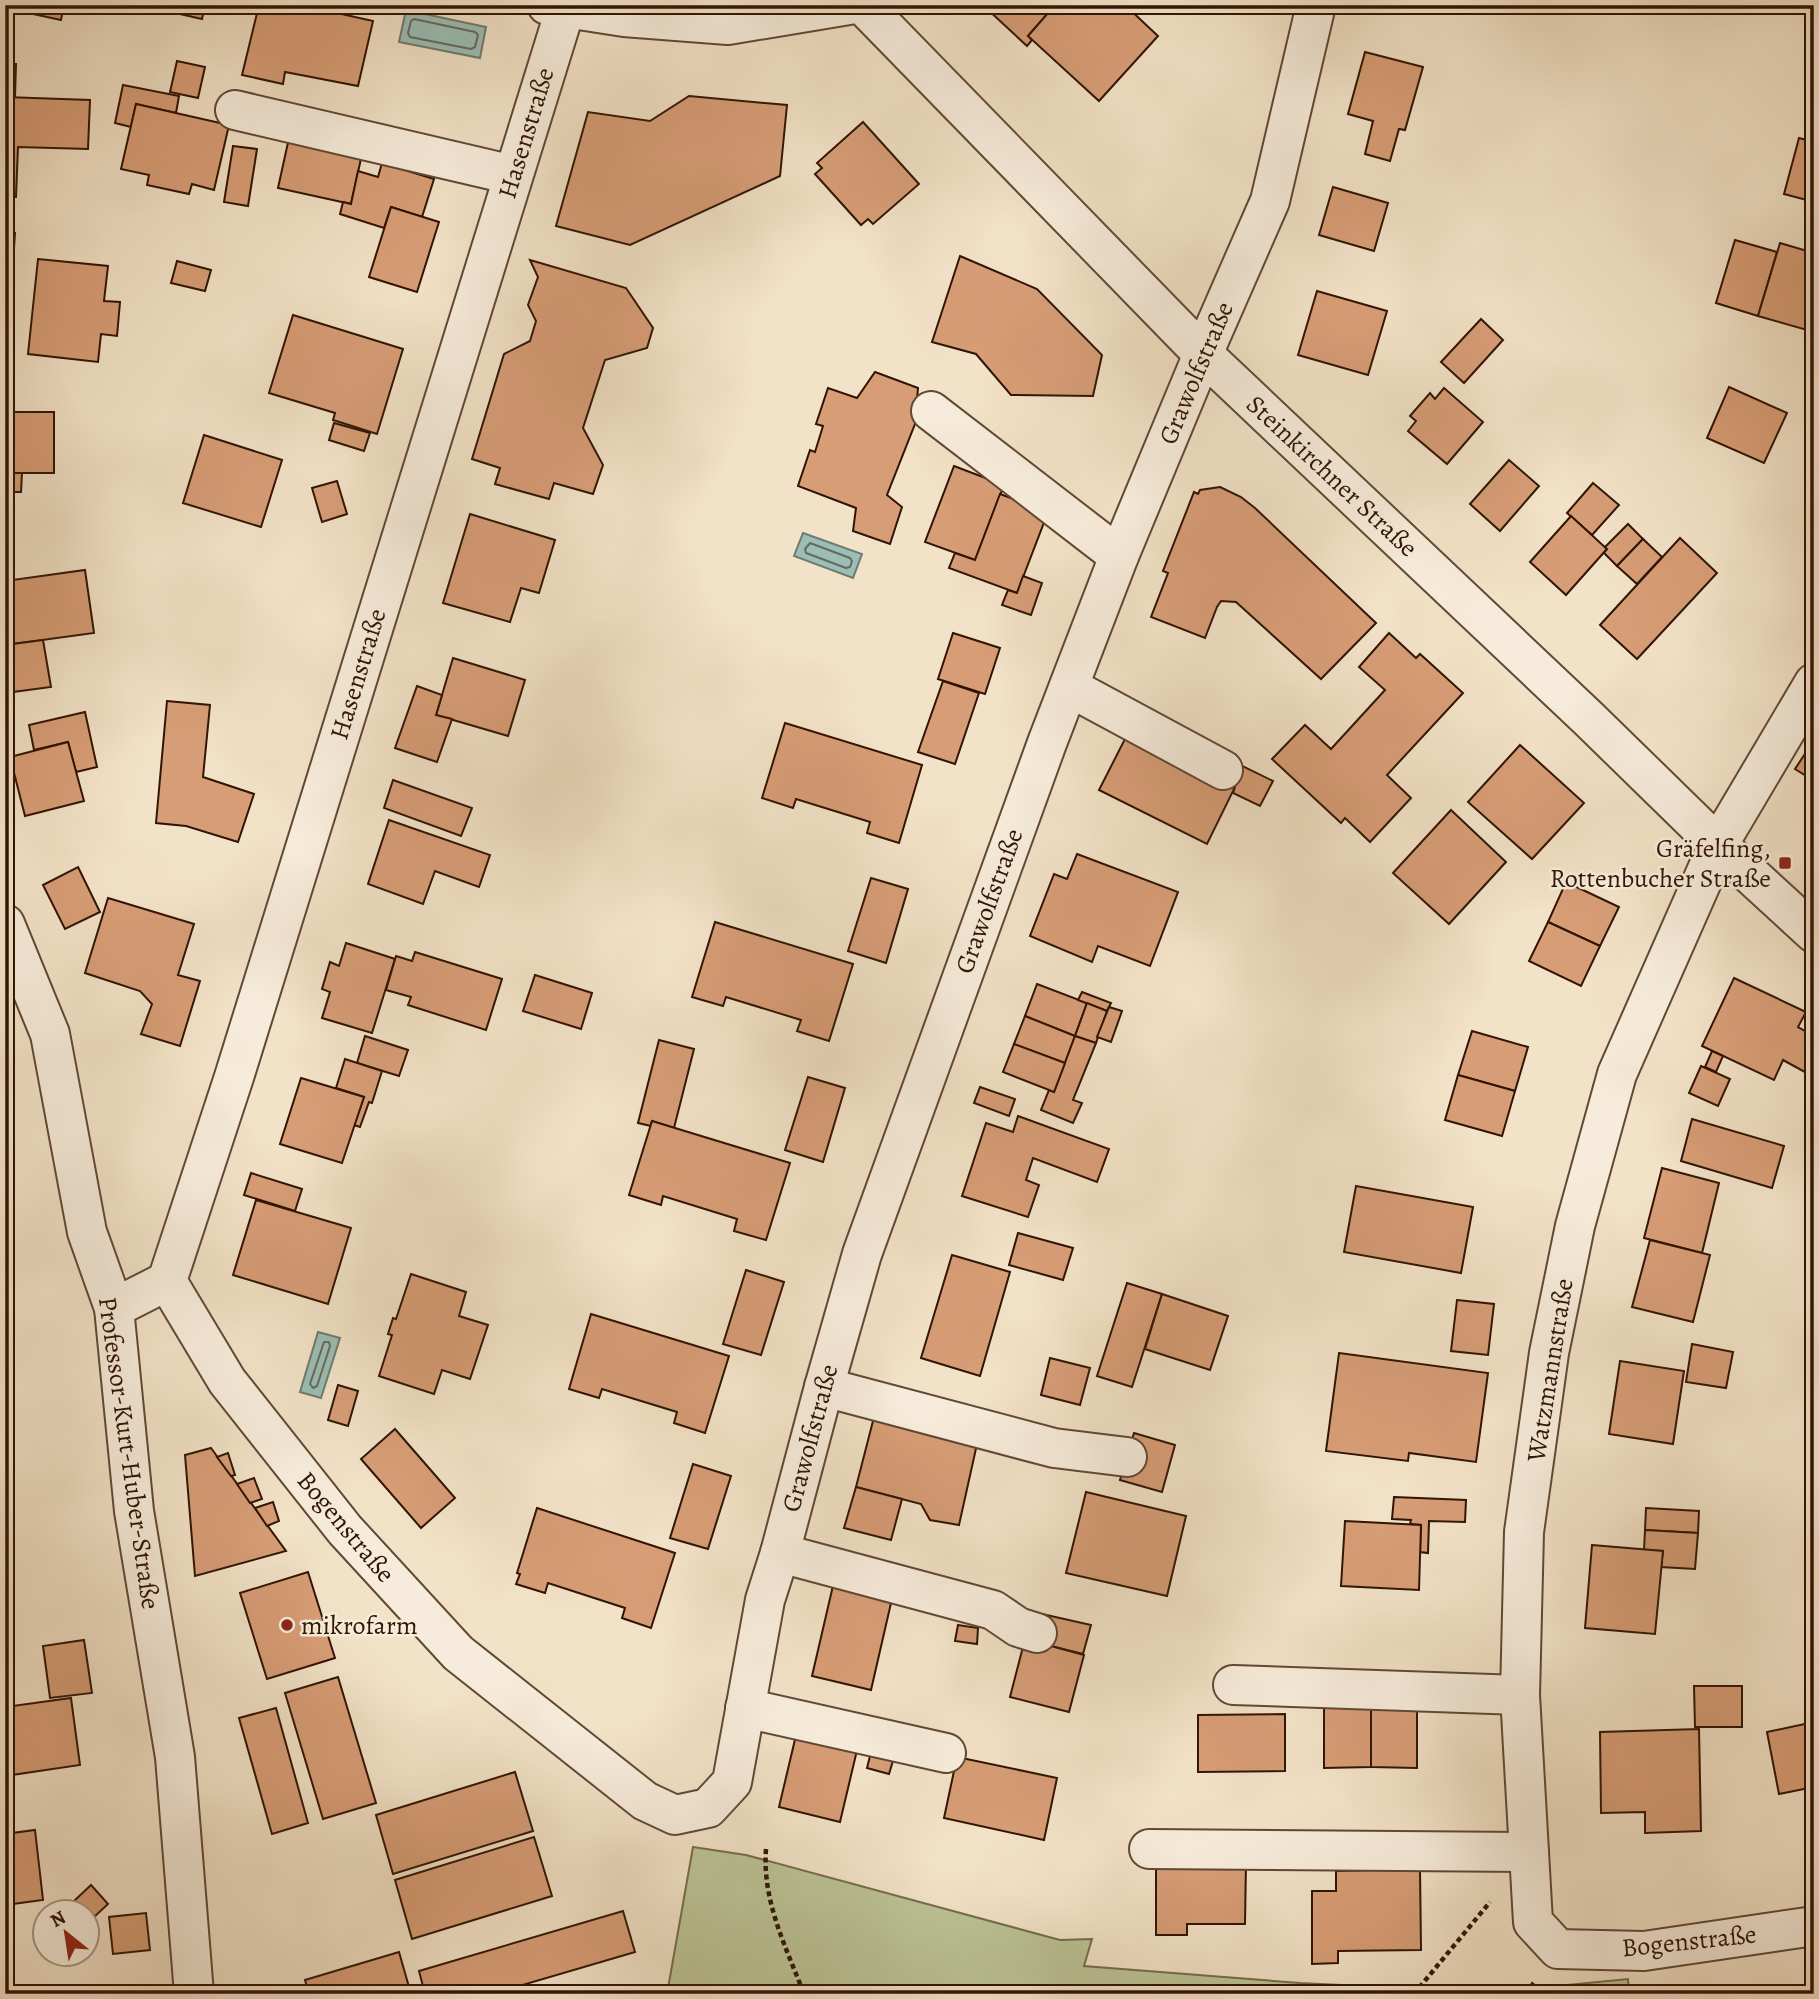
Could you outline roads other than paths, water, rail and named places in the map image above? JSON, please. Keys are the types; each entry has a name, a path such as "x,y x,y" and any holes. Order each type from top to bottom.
{"street":[{"path":"556,7 624,17 729,24 849,5"},
{"name":"Steinkirchner Straße","path":"863,5 1203,354 1589,719 1718,845 1814,933"},
{"name":"Grawolfstraße","path":"708,1808 732,1783 765,1600 862,1254 1018,821 1119,556 1270,201 1317,5"},
{"name":"Hasenstraße","path":"167,1281 238,1064 513,175 556,7"},
{"path":"235,110 513,175"},
{"path":"931,411 1119,556"},
{"name":"Watzmannstraße","path":"1532,1922 1520,1695 1524,1532 1549,1353 1575,1226 1617,1074 1718,845 1814,683"},
{"path":"1069,687 1223,770"},
{"name":"Professor-Kurt-Huber-Straße","path":"5,924 50,1034 87,1232 114,1308 134,1511 175,1756 194,1994"},
{"path":"114,1308 167,1281"},
{"name":"Bogenstraße","path":"167,1281 227,1381 345,1531 458,1653 645,1801 675,1815 708,1808"},
{"path":"824,1387 1054,1448 1127,1458"},
{"path":"780,1553 993,1610 1018,1627 1037,1633"},
{"path":"1233,1685 1520,1695"},
{"path":"745,1708 946,1754"},
{"path":"1149,1849 1529,1852"},
{"name":"Bogenstraße","path":"1532,1922 1558,1949 1644,1951 1814,1926"}],"water":[{"path":"406,10 486,27 480,58 399,42"},
{"path":"803,533 862,554 853,578 794,556"},
{"path":"318,1332 340,1338 321,1398 300,1392"}],"place":[{"name":"Gräfelfing, Rottenbucher Straße","path":"1785,863"},
{"name":"mikrofarm","path":"287,1625"}]}
